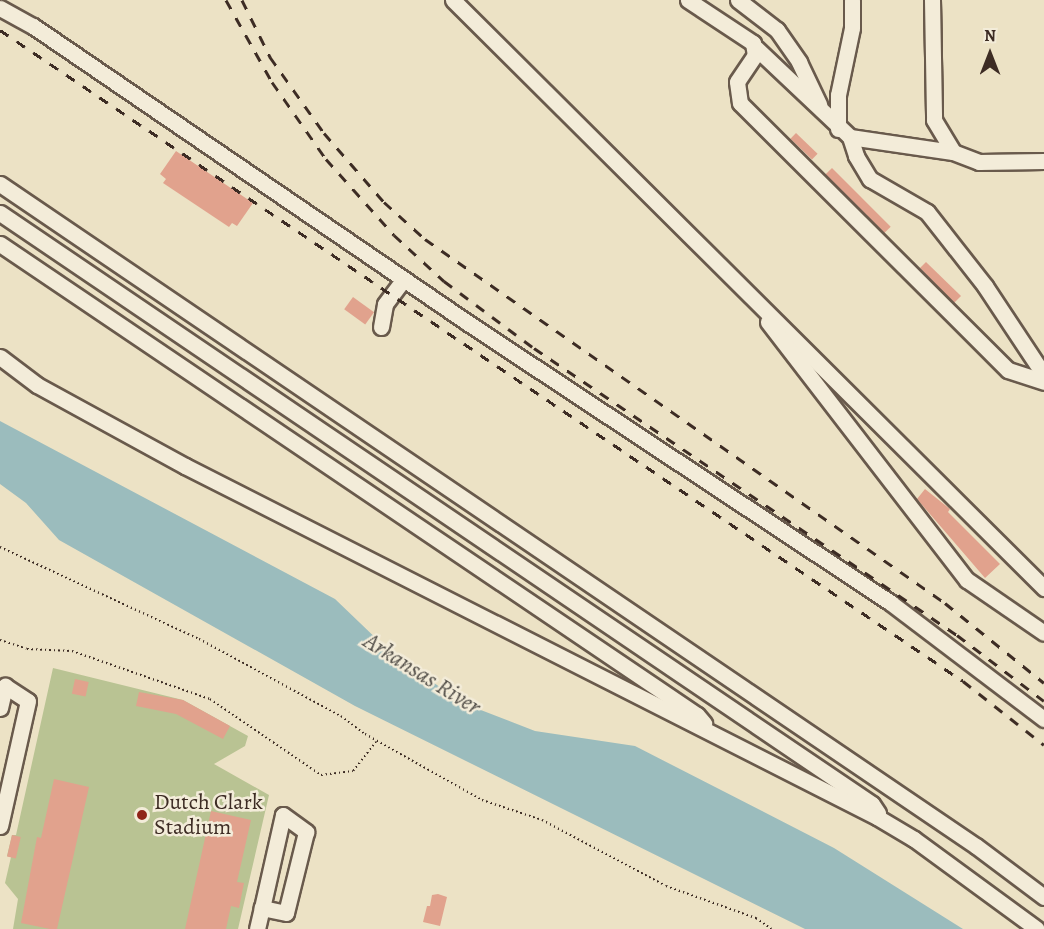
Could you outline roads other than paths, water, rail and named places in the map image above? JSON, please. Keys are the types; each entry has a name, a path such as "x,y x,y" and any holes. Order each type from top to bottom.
{"street":[{"path":"453,0 1044,588"},
{"path":"688,0 756,48 844,133 953,152 979,162 1044,161"},
{"path":"738,0 777,30 799,62 825,115"},
{"path":"852,0 852,28 838,95 844,133 870,179 927,212 985,286 1044,375"},
{"path":"932,0 934,120 953,152"},
{"path":"0,8 33,26 404,279 898,608 1044,719"},
{"path":"756,48 737,82 740,103 1008,370 1044,382"},
{"path":"0,184 976,846 1044,897"},
{"path":"0,213 872,804 877,817"},
{"path":"0,244 697,715 709,731"},
{"path":"381,327 385,304 404,279"},
{"path":"745,288 900,498 966,580 1044,633"},
{"path":"0,357 37,385 185,466 877,817 932,852 1037,929"},
{"path":"0,708 5,686 28,701 0,822"},
{"path":"257,929 283,815 306,832 286,913 262,908"}],"water":[{"name":"Arkansas River","path":"0,421 335,599 384,646 460,702 535,731 635,746 834,848 963,929 805,929 355,706 59,540 26,503 0,484"}],"railway":[{"path":"226,0 272,82 326,159 394,235 444,281 534,348 957,635 1044,701"},
{"path":"242,0 270,57 324,133 384,202 425,239 945,603 1044,683"},
{"path":"0,30 963,681 1044,745"}],"place":[{"name":"Dutch Clark Stadium","path":"142,815"}]}
